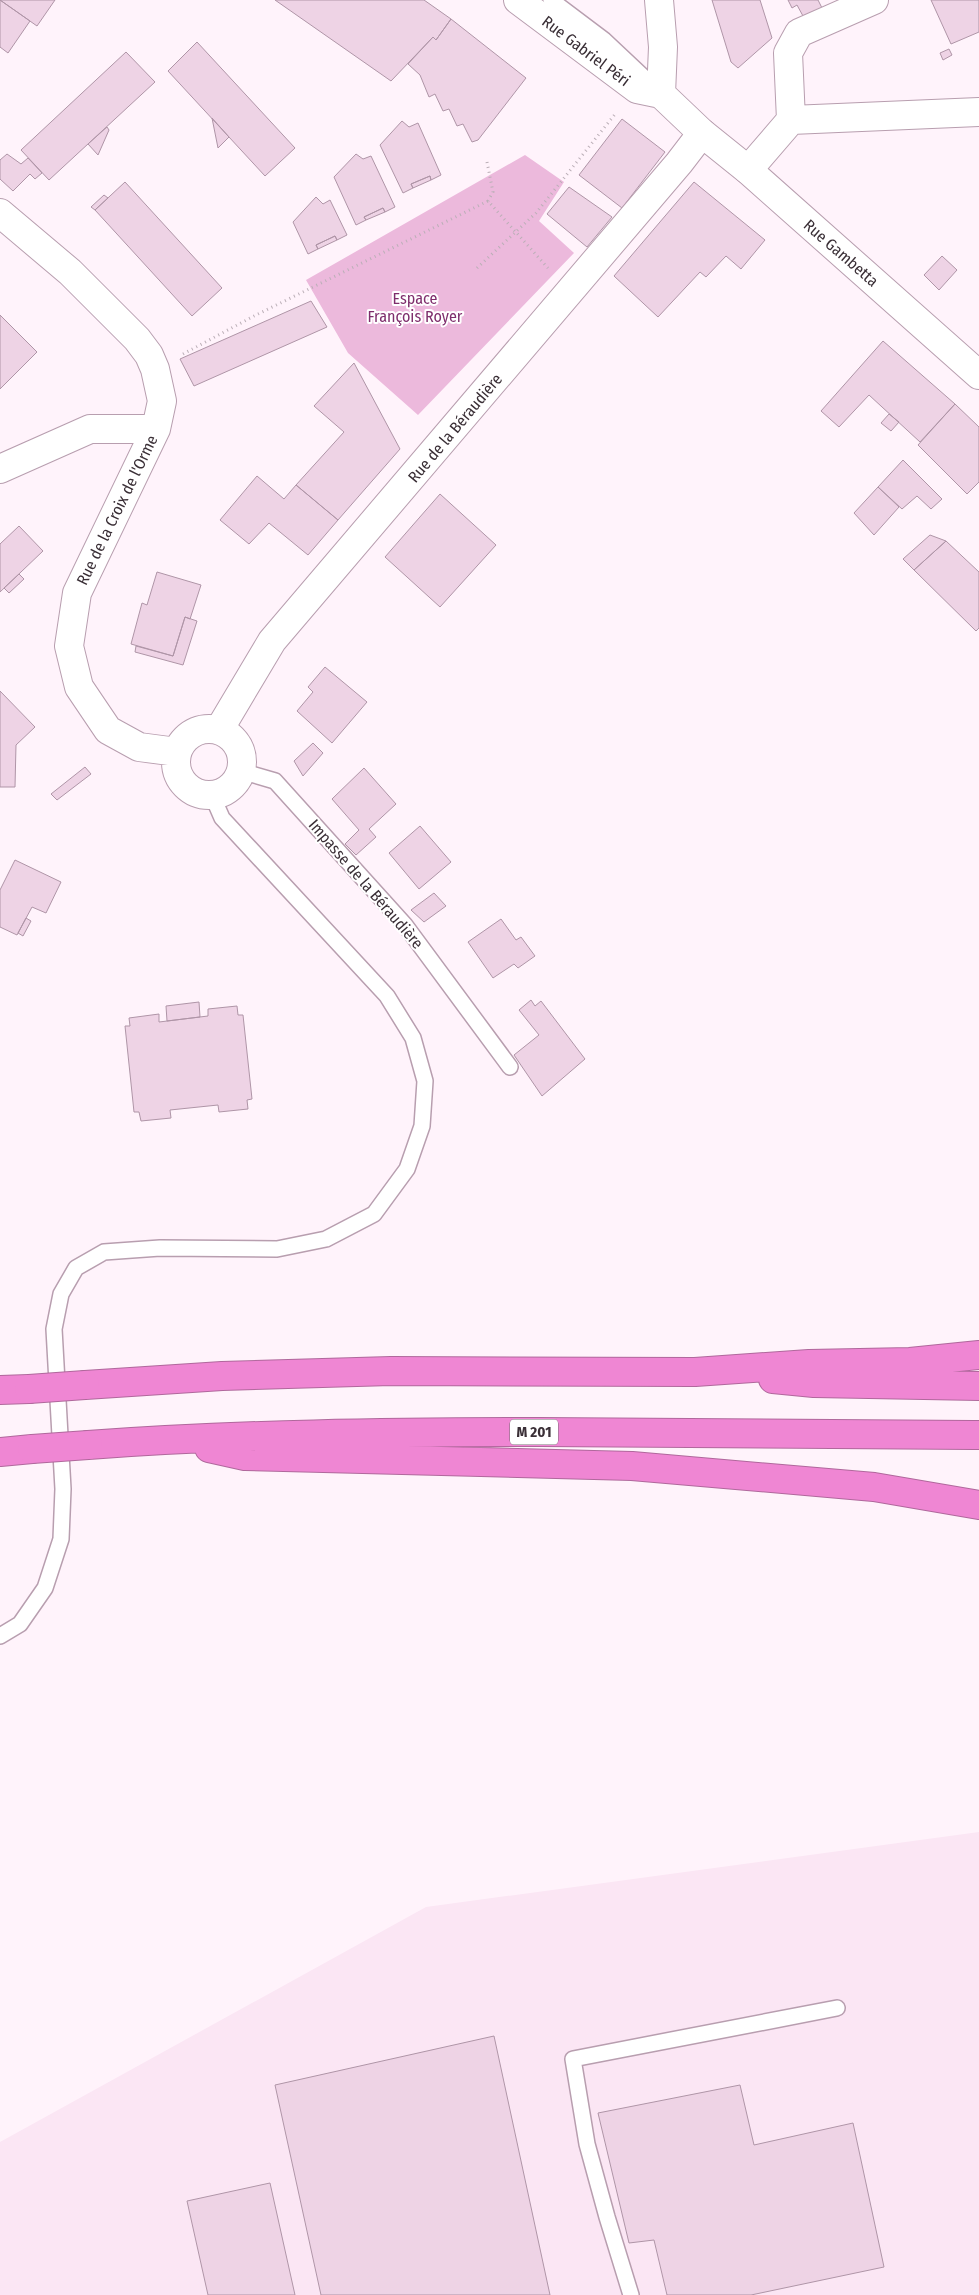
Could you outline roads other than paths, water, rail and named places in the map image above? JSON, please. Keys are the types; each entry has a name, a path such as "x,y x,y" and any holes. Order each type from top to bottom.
{"highway":[{"path":"0,1390 222,1376 391,1371 695,1372 809,1364 910,1362 979,1355"},
{"path":"695,1372 814,1383 979,1386"},
{"name":"M 201","path":"0,1452 168,1439 365,1432 775,1432 979,1435"},
{"path":"168,1439 245,1456 632,1466 874,1487 979,1505"}],"street":[{"name":"Rue Gabriel Péri","path":"518,0 649,91 702,133"},
{"path":"649,91 663,47 660,0"},
{"path":"748,170 791,120 788,53 799,33 874,0"},
{"path":"791,120 979,112"},
{"name":"Rue Gambetta","path":"702,133 748,170 979,375"},
{"name":"Rue de la Béraudière","path":"219,730 272,642 679,163 702,133"},
{"name":"Rue de la Croix de l'Orme","path":"0,213 70,272 136,339 149,355 155,369 162,400 156,429 77,593 69,646 79,687 108,730 139,747 177,752"},
{"path":"0,470 90,429 156,429"},
{"path":"209,728 219,730 236,742 242,761 241,772 230,788 212,795 201,794 183,783 175,762 177,752 182,742 189,735 209,728"}],"lane":[{"path":"551,0 604,40 649,91"},
{"name":"Impasse de la Béraudière","path":"241,772 275,781 282,788 405,925 510,1068"},
{"path":"0,1636 20,1624 45,1588 61,1540 63,1489 54,1329 61,1294 76,1268 104,1252 160,1248 277,1249 326,1240 374,1214 406,1169 422,1126 425,1081 413,1038 387,996 222,818 212,795"},
{"path":"631,2295 606,2217 587,2144 573,2059 837,2008"}],"park label":[{"name":"Espace François Royer","path":"415,307"}]}
